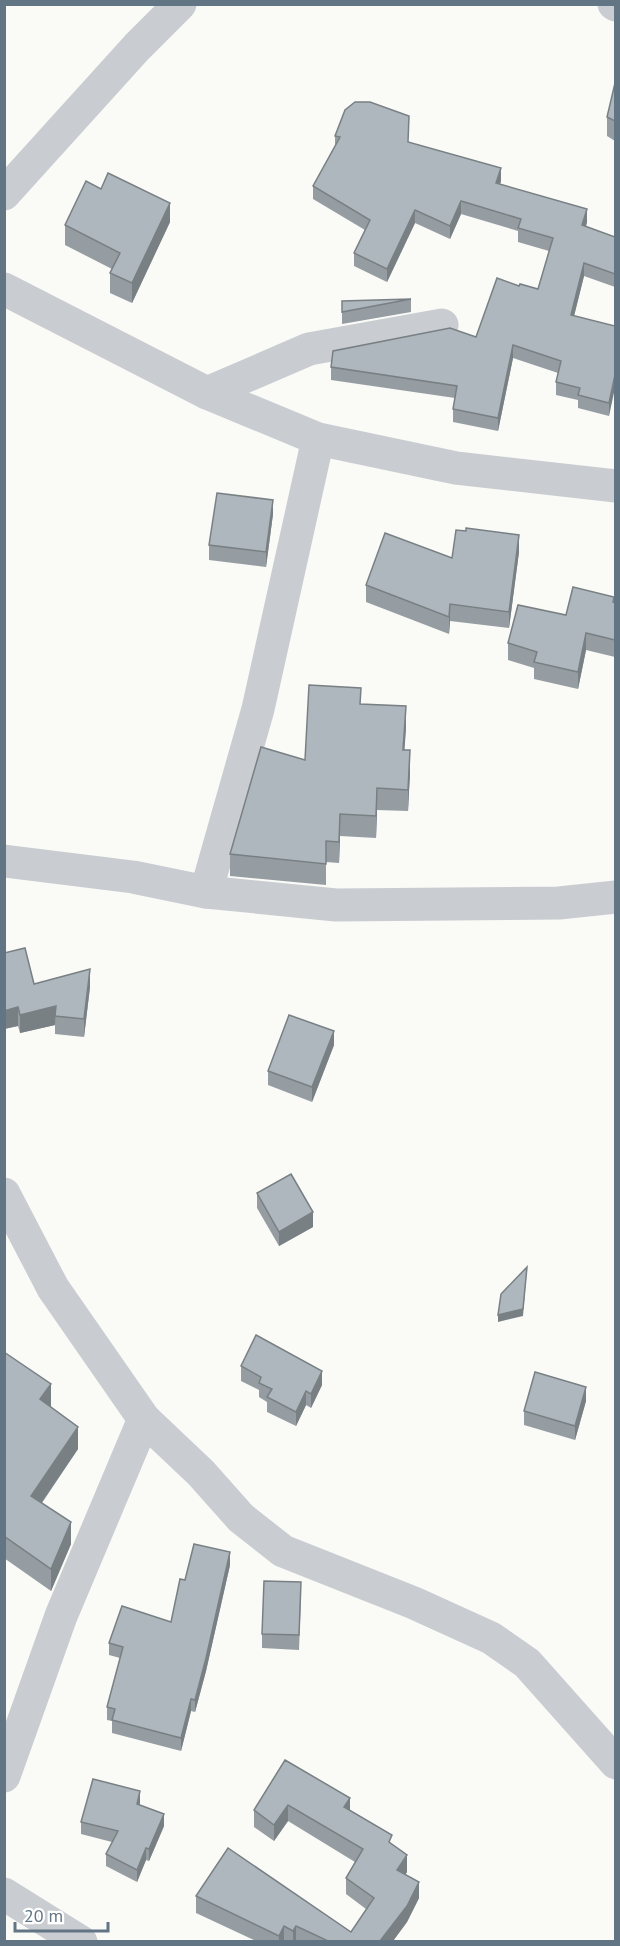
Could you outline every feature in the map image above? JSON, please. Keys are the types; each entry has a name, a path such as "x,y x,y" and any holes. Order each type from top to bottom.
{"street":[{"path":"4,194 137,47 180,4"},
{"path":"4,290 207,393 318,439 456,468 615,486"},
{"path":"207,393 309,349 442,325"},
{"path":"206,892 258,709 318,439"},
{"path":"4,861 133,877 206,892 336,905 559,903 615,897"},
{"path":"4,1194 53,1288 144,1419 201,1473 241,1518 283,1551 414,1603 491,1638 527,1664 615,1763"},
{"path":"4,1776 61,1616 144,1419"},
{"path":"4,1894 81,1941"}],"building":[{"path":"615,83 615,121 607,117"},
{"path":"355,102 370,102 409,116 408,142 501,168 496,183 587,209 582,225 615,237 615,274 584,263 571,315 615,326 615,375 609,403 578,395 580,388 556,382 561,361 513,345 498,418 453,409 457,386 331,367 333,351 450,328 476,337 497,278 519,286 520,284 538,289 553,238 518,228 521,219 461,201 450,226 415,210 387,269 354,253 370,220 313,186 340,137 335,136 345,110"},
{"path":"108,173 170,203 132,283 110,273 120,253 65,225 86,181 101,189"},
{"path":"411,299 342,312 342,301"},
{"path":"217,493 273,500 266,552 209,545"},
{"path":"466,528 519,535 509,612 450,604 449,617 366,585 385,533 452,558 456,530 466,531"},
{"path":"573,587 614,597 613,602 615,603 615,640 586,633 578,672 534,662 537,652 508,643 518,605 566,615"},
{"path":"309,685 361,688 360,704 406,706 403,750 410,750 408,790 377,788 376,816 340,814 339,842 326,841 326,864 230,854 261,747 305,760"},
{"path":"25,948 34,984 90,969 84,1019 55,1016 56,1006 20,1015 18,1007 4,1011 4,953"},
{"path":"289,1015 334,1031 312,1087 268,1071"},
{"path":"291,1174 313,1212 279,1232 257,1193"},
{"path":"527,1267 523,1309 498,1315 501,1294"},
{"path":"256,1335 322,1371 311,1394 306,1391 296,1412 267,1397 272,1389 259,1383 261,1377 241,1366"},
{"path":"4,1352 51,1384 40,1399 78,1427 31,1496 71,1522 51,1569 4,1536"},
{"path":"535,1372 586,1387 575,1426 524,1411"},
{"path":"194,1544 230,1552 195,1700 191,1699 181,1738 112,1720 115,1709 107,1707 123,1647 109,1643 122,1606 171,1622 180,1579 185,1580"},
{"path":"264,1581 301,1582 299,1635 262,1634"},
{"path":"285,1760 350,1798 344,1807 392,1835 389,1842 407,1855 397,1870 419,1882 407,1906 380,1941 328,1941 296,1926 293,1931 284,1926 279,1936 196,1896 228,1848 351,1932 374,1898 346,1878 363,1849 288,1805 274,1825 254,1810"},
{"path":"93,1779 140,1791 137,1804 164,1814 137,1870 106,1854 118,1831 81,1822"}]}
